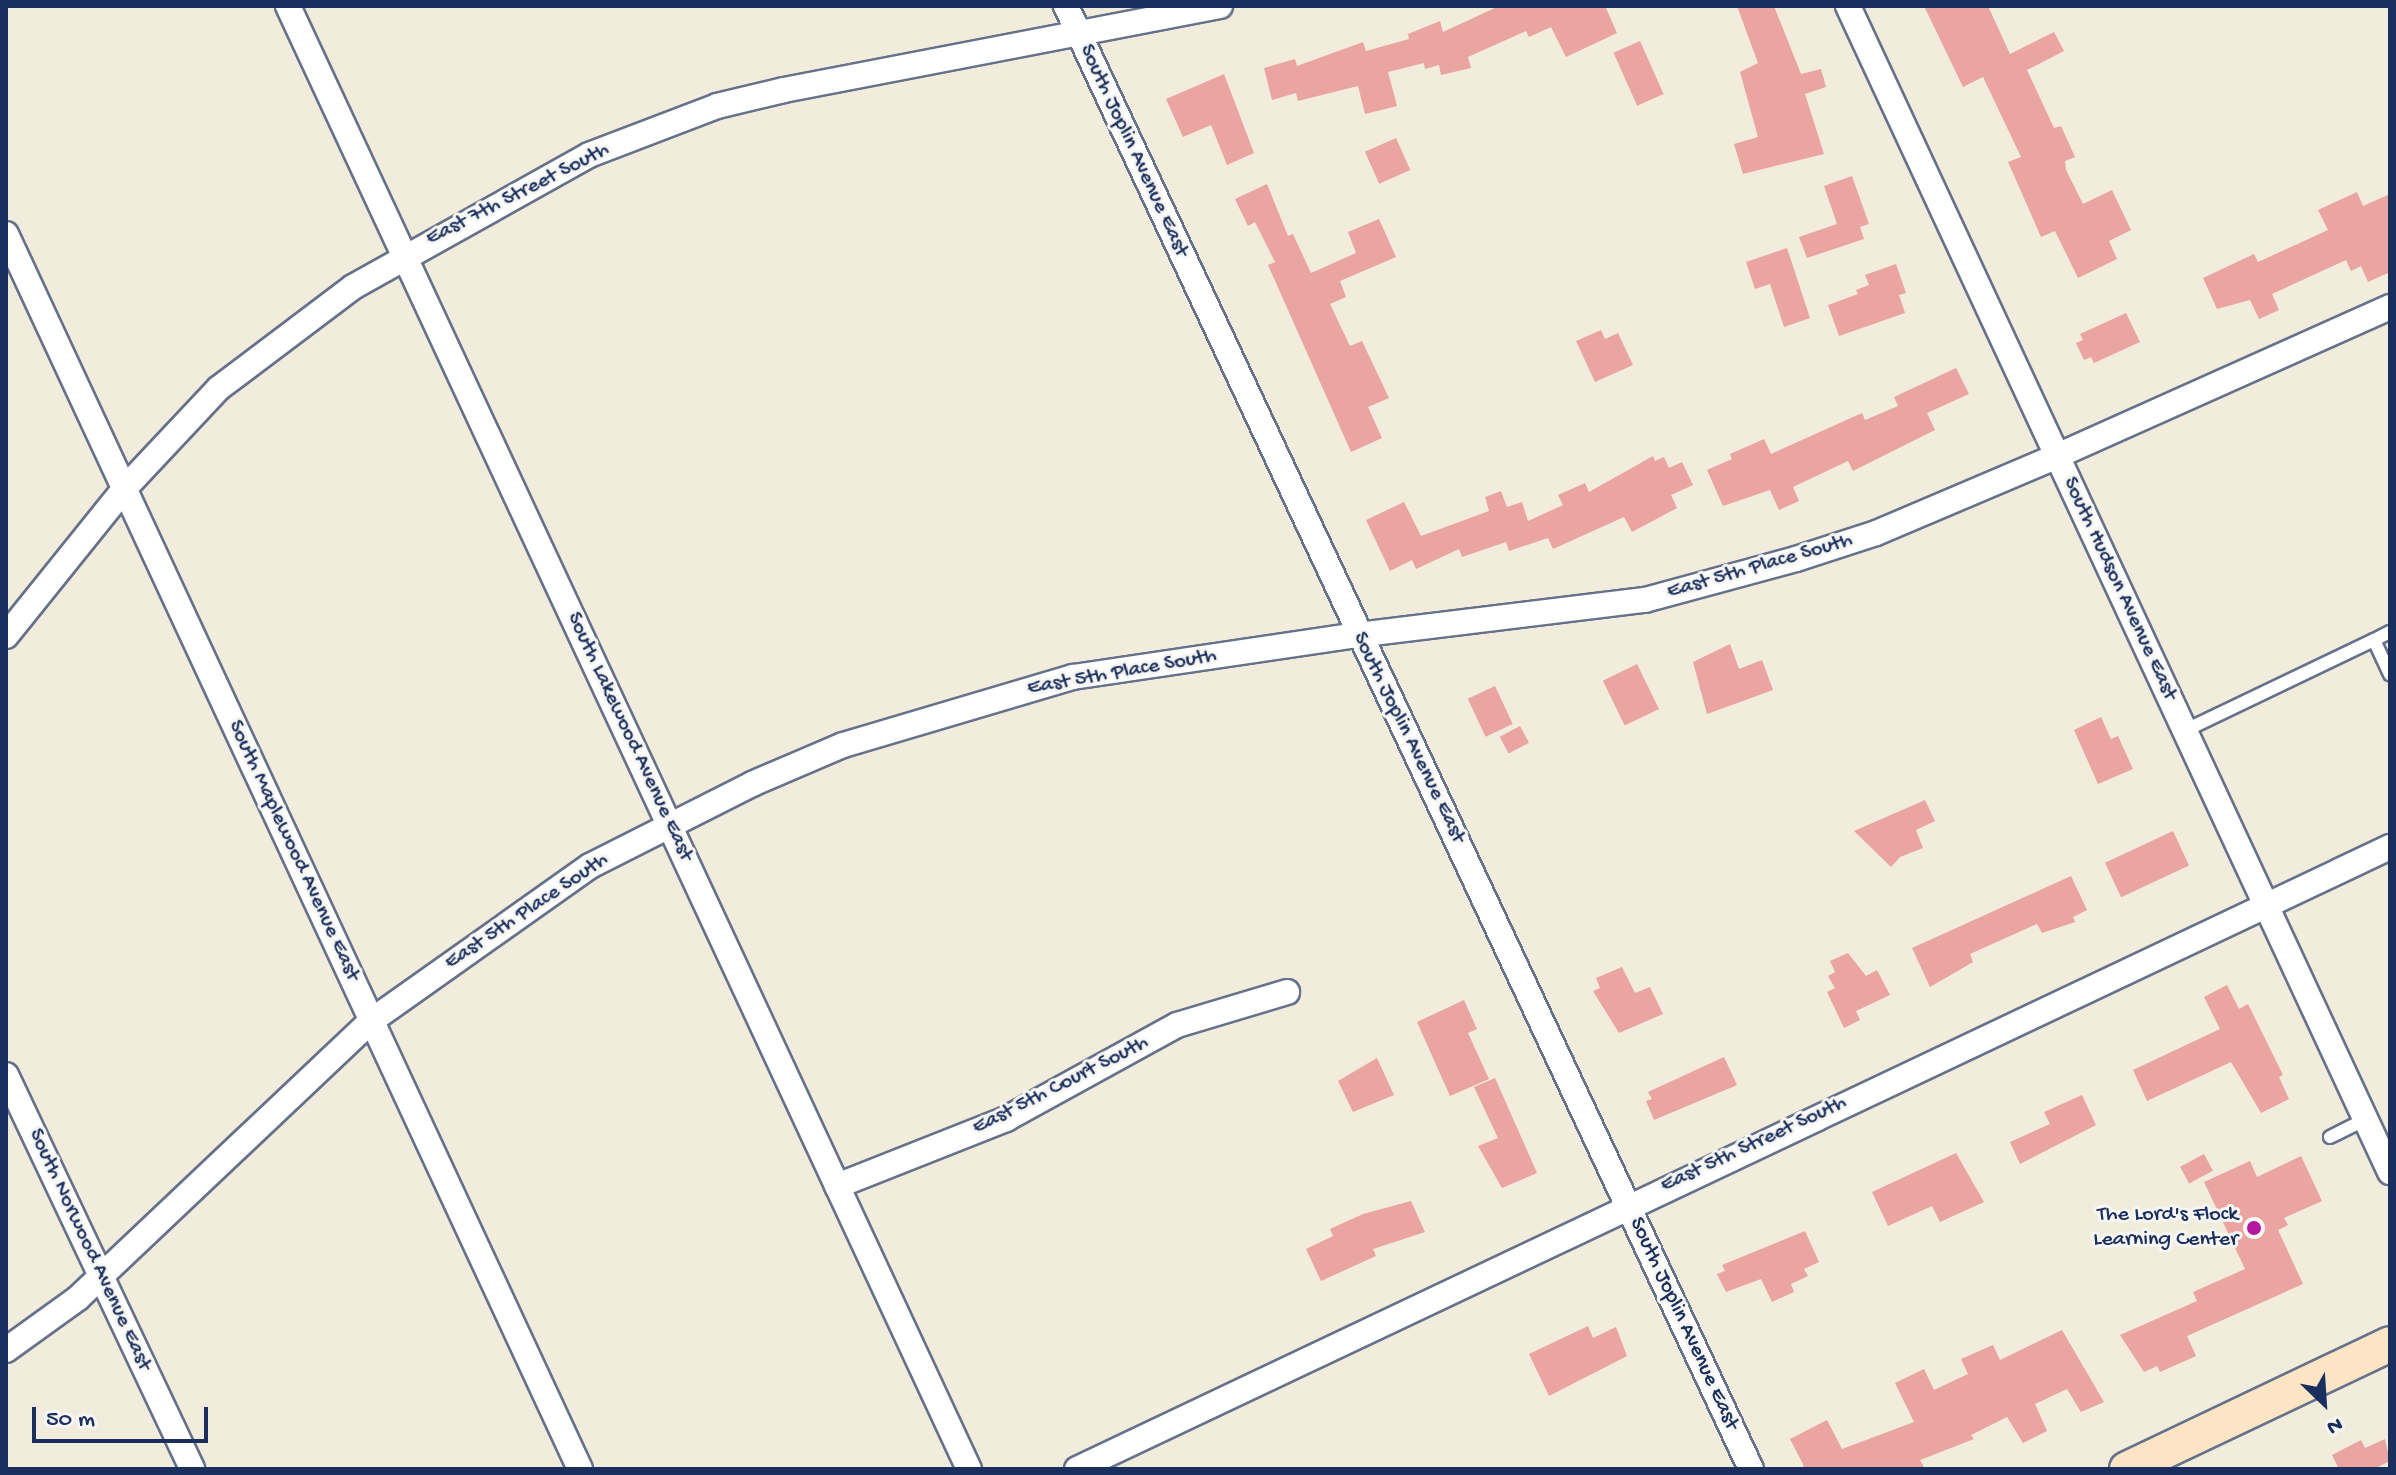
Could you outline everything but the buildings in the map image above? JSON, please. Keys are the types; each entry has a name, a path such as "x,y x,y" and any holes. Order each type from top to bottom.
{"street":[{"name":"South Lakewood Avenue East","path":"288,6 969,1469"},
{"name":"South Joplin Avenue East","path":"1066,6 1751,1469"},
{"name":"East 7th Street South","path":"6,636 125,488 219,388 293,328 405,255 589,155 717,106 1220,6"},
{"name":"South Hudson Avenue East","path":"1848,6 2390,1172"},
{"name":"South Maplewood Avenue East","path":"6,234 580,1469"},
{"name":"East 5th Place South","path":"6,1350 102,1275 371,1021 590,866 668,823 843,745 1073,677 1358,635 1645,600 1876,533 2390,307"},
{"name":"East 5th Street South","path":"1077,1469 1627,1205 2390,847"},
{"name":"East 5th Court South","path":"837,1186 1006,1119 1177,1025 1287,992"},
{"name":"South Norwood Avenue East","path":"6,1075 192,1469"},
{"path":"2127,1469 2390,1344"}],"lane":[{"path":"2186,730 2390,632"},
{"path":"2374,640 2390,675"},
{"path":"2330,1137 2366,1119"}],"place":[{"name":"The Lord's Flock Learning Center","path":"2254,1228"}]}
